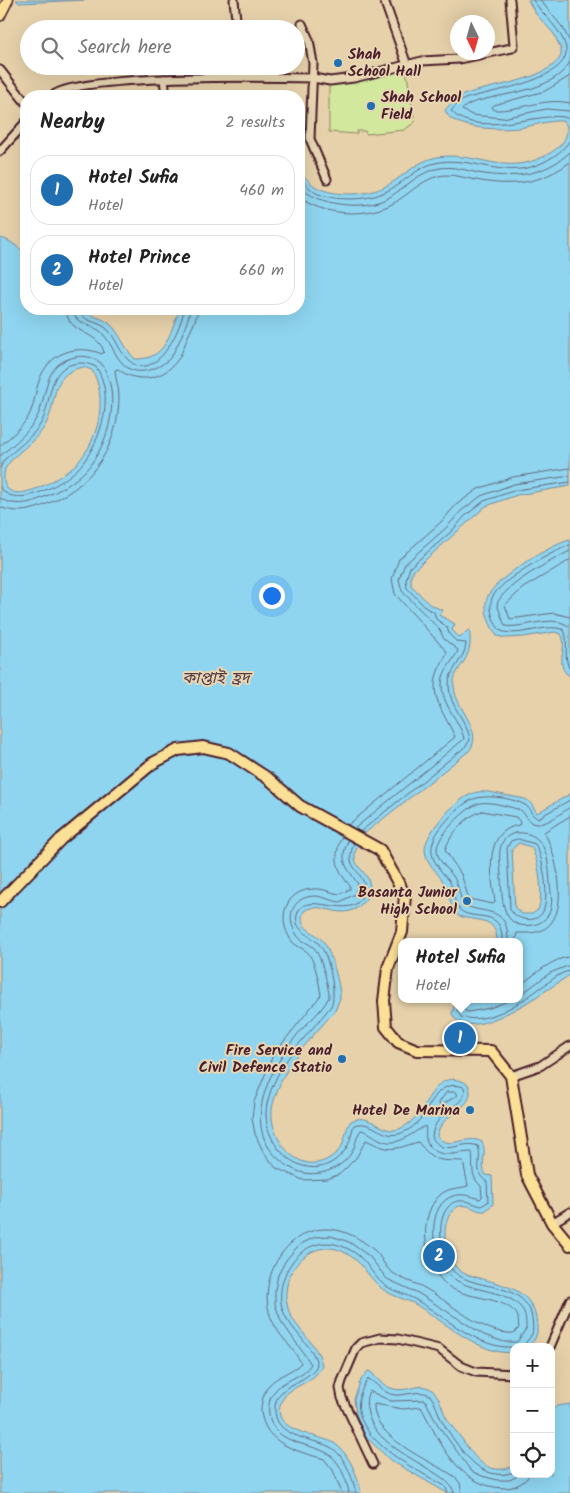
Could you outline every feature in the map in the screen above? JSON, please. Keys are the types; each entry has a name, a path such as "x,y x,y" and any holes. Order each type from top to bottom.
{"highway":[{"path":"0,902 60,839 153,763 178,750 203,747 229,753 269,779 300,806 380,850 405,895 402,932 400,938"},
{"path":"398,942 388,968 384,1001 386,1027 398,1042 417,1050 491,1051 511,1076 527,1175 552,1223 570,1244"}],"main road":[{"path":"0,16 8,0"}],"street":[{"path":"234,0 236,20"},
{"path":"384,0 407,65"},
{"path":"63,90 164,79 242,77 313,78 330,81 354,78 434,60 459,59 512,48 514,45 510,0"},
{"path":"305,32 312,52 313,78 310,139 327,179"},
{"path":"0,70 20,95"},
{"path":"164,79 165,90"},
{"path":"0,151 20,129"},
{"path":"511,1076 540,1066 570,1046"},
{"path":"552,1223 570,1212"},
{"path":"552,1343 570,1300"},
{"path":"374,1464 342,1398 340,1388 356,1348 361,1343 380,1338 406,1340 439,1349 461,1366 476,1372 510,1374"}],"green space":[{"name":"Shah School Field","path":"406,70 415,122 404,130 366,134 365,131 357,131 357,134 329,132 329,84"}],"water":[{"path":"16,0 86,0 19,3"},
{"name":"কাপ্তাই হ্রদ","path":"528,0 570,0 570,486 517,495 486,506 414,570 411,575 411,585 429,604 442,610 439,615 455,624 452,630 460,638 469,629 470,640 467,657 456,674 454,687 459,704 472,728 473,743 469,751 365,833 355,852 355,859 366,876 370,887 368,896 357,908 341,912 318,908 304,911 302,922 304,926 323,941 329,952 337,977 340,998 336,1009 299,1053 284,1076 273,1104 272,1116 279,1140 287,1150 296,1158 307,1163 319,1163 337,1152 343,1144 348,1125 351,1121 366,1120 392,1130 400,1129 415,1117 440,1084 447,1080 457,1080 468,1084 470,1093 468,1099 464,1105 445,1121 440,1127 437,1136 442,1140 453,1143 470,1140 482,1142 484,1146 484,1171 486,1175 492,1176 493,1204 485,1211 467,1206 454,1209 448,1217 445,1231 448,1252 452,1262 463,1273 498,1283 524,1296 535,1313 536,1335 532,1343 510,1343 510,1352 489,1349 462,1335 413,1303 383,1289 360,1264 344,1252 332,1248 320,1249 300,1260 288,1280 286,1292 290,1313 316,1350 322,1366 313,1377 285,1395 279,1411 282,1419 296,1430 327,1440 339,1447 352,1465 361,1493 0,1493 0,238 8,240 20,249 20,315 91,315 110,324 135,359 146,358 160,350 169,336 178,315 305,315 305,177 318,188 325,191 341,194 359,194 375,191 389,185 415,166 437,157 465,157 503,164 516,164 530,162 545,156 555,150 566,137 567,126 564,121 546,122 518,128 477,127 457,122 449,117 445,110 454,100 463,95 531,77 544,71 561,56 561,49 554,34 536,14","holes":["83,367 92,370 100,393 99,418 96,431 85,454 77,463 68,471 43,486 16,493 9,490 4,483 5,469 13,458 43,429 59,384 64,377 71,371"]},
{"path":"570,540 570,676 563,667 563,639 561,634 555,632 506,638 497,636 489,622 486,601 493,588 513,571 550,548"},
{"path":"480,792 525,799 530,802 537,813 570,794 570,975 510,1012 492,1020 475,1024 461,1023 452,1014 455,1003 523,1003 523,938 497,938 493,927 489,923 457,915 452,908 446,887 430,864 425,850 430,834 451,808 467,796","holes":["519,843 531,847 540,878 540,904 538,910 532,914 522,914 515,908 512,849"]},
{"path":"368,1371 390,1388 398,1390 426,1387 432,1390 439,1399 449,1423 477,1459 483,1464 496,1469 510,1467 510,1478 555,1478 555,1407 570,1404 570,1493 447,1493 390,1460 363,1434 356,1413 354,1399 361,1380"}],"place":[{"name":"Shah School Hall","path":"338,63"},
{"name":"Shah School Field","path":"371,106"},
{"name":"Basanta Junior High School","path":"467,901"},
{"name":"Hotel Sufia","path":"460,1038"},
{"name":"Fire Service and Civil Defence Statio","path":"342,1059"},
{"name":"Hotel De Marina","path":"470,1110"},
{"name":"Hotel Prince","path":"439,1256"}]}
